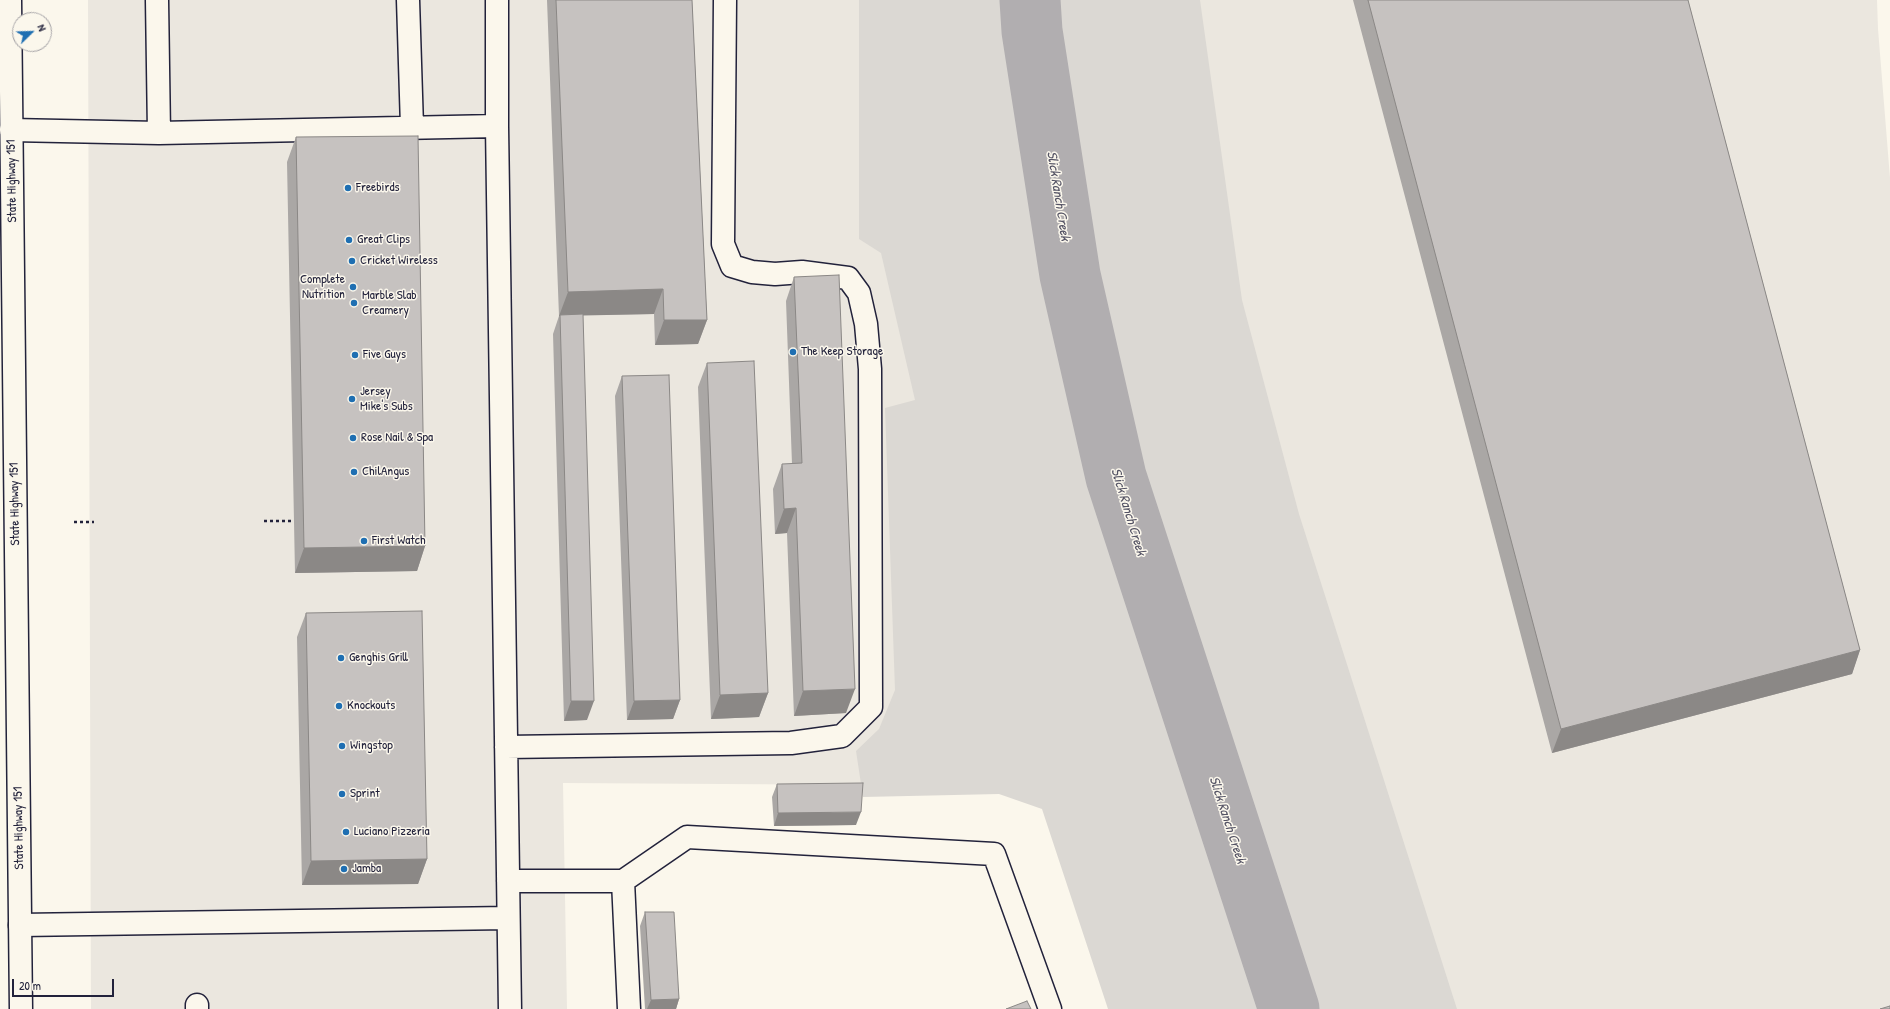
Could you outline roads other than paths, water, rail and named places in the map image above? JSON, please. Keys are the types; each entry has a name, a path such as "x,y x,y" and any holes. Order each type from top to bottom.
{"main road":[{"name":"State Highway 151","path":"10,0 21,1009"},
{"path":"157,0 159,133"},
{"path":"408,0 412,128"},
{"path":"497,0 496,126 510,1009"},
{"path":"506,748 791,743 842,736 871,707 870,369 866,324 859,293 848,278 802,272 775,274 752,272 732,266 723,244 725,0"},
{"path":"11,130 159,133 496,126"},
{"path":"508,881 623,881 687,837 994,854 1050,1009"},
{"path":"623,881 629,1009"},
{"path":"20,925 508,918"}],"waterway":[{"name":"Slick Ranch Creek","path":"1030,0 1032,31 1070,275 1116,477 1289,1009"}],"place":[{"name":"Freebirds","path":"348,188"},
{"name":"Great Clips","path":"349,240"},
{"name":"Cricket Wireless","path":"352,261"},
{"name":"Complete Nutrition","path":"353,287"},
{"name":"Marble Slab Creamery","path":"354,303"},
{"name":"The Keep Storage","path":"793,352"},
{"name":"Five Guys","path":"355,355"},
{"name":"Jersey Mike's Subs","path":"352,399"},
{"name":"Rose Nail & Spa","path":"353,438"},
{"name":"ChilAngus","path":"354,472"},
{"name":"First Watch","path":"364,541"},
{"name":"Genghis Grill","path":"341,658"},
{"name":"Knockouts","path":"339,706"},
{"name":"Wingstop","path":"342,746"},
{"name":"Sprint","path":"342,794"},
{"name":"Luciano Pizzeria","path":"346,832"},
{"name":"Jamba","path":"344,869"}]}
